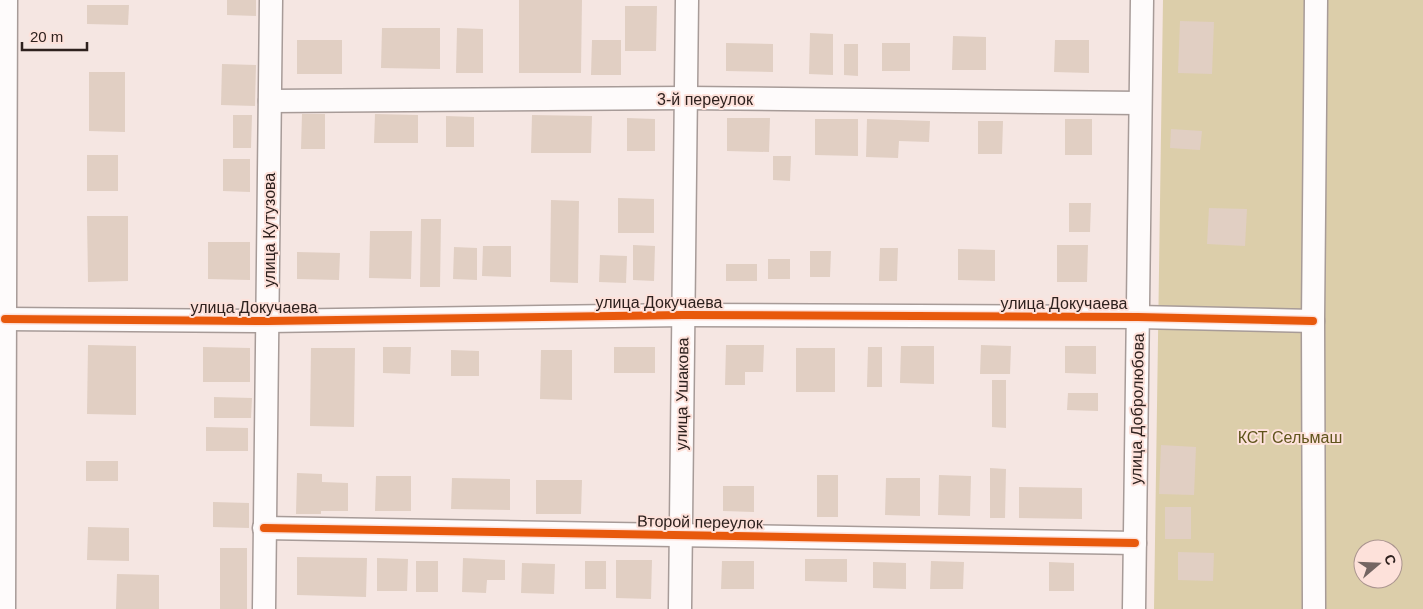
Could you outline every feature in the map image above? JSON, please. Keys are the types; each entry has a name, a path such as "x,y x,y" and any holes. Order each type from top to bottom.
{"street":[{"path":"4,609 6,0"},
{"name":"улица Кутузова","path":"264,609 271,0"},
{"name":"улица Ушакова","path":"680,609 687,0"},
{"name":"улица Добролюбова","path":"1134,609 1142,0"},
{"path":"1314,609 1313,321 1316,0"},
{"name":"3-й переулок","path":"270,101 686,98 1140,103"},
{"name":"улица Докучаева","path":"5,319 268,322 683,316 1138,317 1313,321"},
{"name":"Второй переулок","path":"264,528 1135,543"}],"green space":[{"name":"КСТ Сельмаш","path":"1163,0 1423,0 1423,609 1154,609"}],"building":[{"path":"227,0 256,0 256,16 227,15"},
{"path":"519,0 582,0 581,73 519,73"},
{"path":"87,5 129,5 128,25 87,24"},
{"path":"625,6 657,6 656,51 625,51"},
{"path":"1180,21 1214,22 1212,74 1178,73"},
{"path":"382,28 440,28 440,69 381,68"},
{"path":"457,28 483,29 483,73 456,73"},
{"path":"810,33 833,34 833,75 809,74"},
{"path":"953,36 986,37 986,70 952,70"},
{"path":"297,40 342,40 342,74 297,74"},
{"path":"592,40 621,40 621,75 591,75"},
{"path":"1055,40 1089,40 1089,73 1054,72"},
{"path":"726,43 773,44 773,72 726,71"},
{"path":"882,43 910,43 910,71 882,71"},
{"path":"844,44 858,44 858,76 844,75"},
{"path":"222,64 256,65 255,106 221,105"},
{"path":"89,72 125,72 125,132 89,131"},
{"path":"302,114 325,114 325,149 301,149"},
{"path":"375,114 418,115 418,143 374,143"},
{"path":"233,115 252,115 251,148 233,148"},
{"path":"532,115 592,116 591,153 531,153"},
{"path":"446,116 474,117 474,147 446,147"},
{"path":"627,118 655,119 655,151 627,151"},
{"path":"727,118 770,118 769,152 727,151"},
{"path":"815,119 858,119 858,156 815,155"},
{"path":"867,119 930,121 929,142 899,141 898,158 866,157"},
{"path":"1065,119 1092,119 1092,155 1065,155"},
{"path":"978,121 1003,121 1002,154 978,154"},
{"path":"1171,129 1202,131 1200,150 1170,148"},
{"path":"87,155 118,155 118,191 87,191"},
{"path":"773,156 791,156 790,181 773,180"},
{"path":"223,159 250,159 250,192 223,191"},
{"path":"618,198 654,199 654,233 618,233"},
{"path":"551,200 579,201 578,283 550,282"},
{"path":"1069,203 1091,203 1090,232 1069,232"},
{"path":"1209,208 1247,209 1245,246 1207,244"},
{"path":"87,216 128,216 128,281 88,282"},
{"path":"421,219 441,219 440,287 420,287"},
{"path":"370,231 412,231 411,279 369,278"},
{"path":"208,242 250,242 250,280 208,279"},
{"path":"633,245 655,246 654,281 633,280"},
{"path":"1057,245 1088,245 1087,282 1057,282"},
{"path":"483,246 511,246 511,277 482,276"},
{"path":"454,247 477,248 477,280 453,279"},
{"path":"880,248 898,248 897,281 879,281"},
{"path":"958,249 995,250 995,281 958,280"},
{"path":"810,251 831,251 830,277 810,277"},
{"path":"297,252 340,253 339,280 297,279"},
{"path":"600,255 627,256 626,283 599,282"},
{"path":"768,259 790,259 790,279 768,279"},
{"path":"726,264 757,264 757,281 726,281"},
{"path":"88,345 136,346 136,415 87,414"},
{"path":"726,345 764,345 763,372 745,372 745,385 725,385"},
{"path":"981,345 1011,346 1010,374 980,374"},
{"path":"901,346 934,346 934,384 900,383"},
{"path":"1065,346 1096,346 1096,374 1065,373"},
{"path":"203,347 250,348 250,382 203,382"},
{"path":"383,347 411,347 410,374 383,373"},
{"path":"614,347 655,347 655,373 614,373"},
{"path":"868,347 882,347 882,387 867,387"},
{"path":"311,348 355,348 354,427 310,426"},
{"path":"796,348 835,348 835,392 796,392"},
{"path":"451,350 479,351 479,376 451,376"},
{"path":"541,350 572,350 572,400 540,399"},
{"path":"992,380 1006,380 1006,428 992,427"},
{"path":"1068,393 1098,393 1098,411 1067,410"},
{"path":"214,397 252,398 251,418 214,418"},
{"path":"206,427 248,428 248,451 206,451"},
{"path":"1161,445 1196,447 1194,495 1159,494"},
{"path":"86,461 118,461 118,481 86,481"},
{"path":"990,468 1006,469 1005,518 990,518"},
{"path":"297,473 322,474 322,482 348,483 348,511 321,511 321,514 296,514"},
{"path":"817,475 838,475 838,517 817,517"},
{"path":"939,475 971,476 970,516 938,515"},
{"path":"376,476 411,476 411,511 375,511"},
{"path":"452,478 510,479 510,510 451,509"},
{"path":"886,478 920,478 920,516 885,515"},
{"path":"536,480 582,480 581,514 536,514"},
{"path":"723,486 754,486 754,512 723,511"},
{"path":"1019,487 1082,488 1082,519 1019,518"},
{"path":"213,502 249,503 249,528 213,527"},
{"path":"1165,507 1191,507 1191,539 1165,539"},
{"path":"88,527 129,528 129,561 87,560"},
{"path":"220,548 247,548 247,609 220,609"},
{"path":"1178,552 1214,553 1213,581 1178,580"},
{"path":"297,557 367,558 366,597 297,595"},
{"path":"377,558 408,559 407,591 377,591"},
{"path":"463,558 505,560 505,580 487,580 486,593 462,592"},
{"path":"805,559 847,559 847,582 805,581"},
{"path":"616,560 652,560 651,599 616,598"},
{"path":"416,561 438,561 438,592 416,592"},
{"path":"585,561 606,561 606,589 585,589"},
{"path":"722,561 754,561 754,589 721,589"},
{"path":"931,561 964,562 963,589 930,589"},
{"path":"873,562 906,563 906,589 873,588"},
{"path":"1049,562 1074,563 1074,591 1049,591"},
{"path":"522,563 555,564 554,594 521,593"},
{"path":"117,574 159,575 159,609 116,609"}],"cycle path":[{"path":"5,319 268,321 683,315 1138,317 1313,321"},
{"path":"264,528 1135,543"}]}
